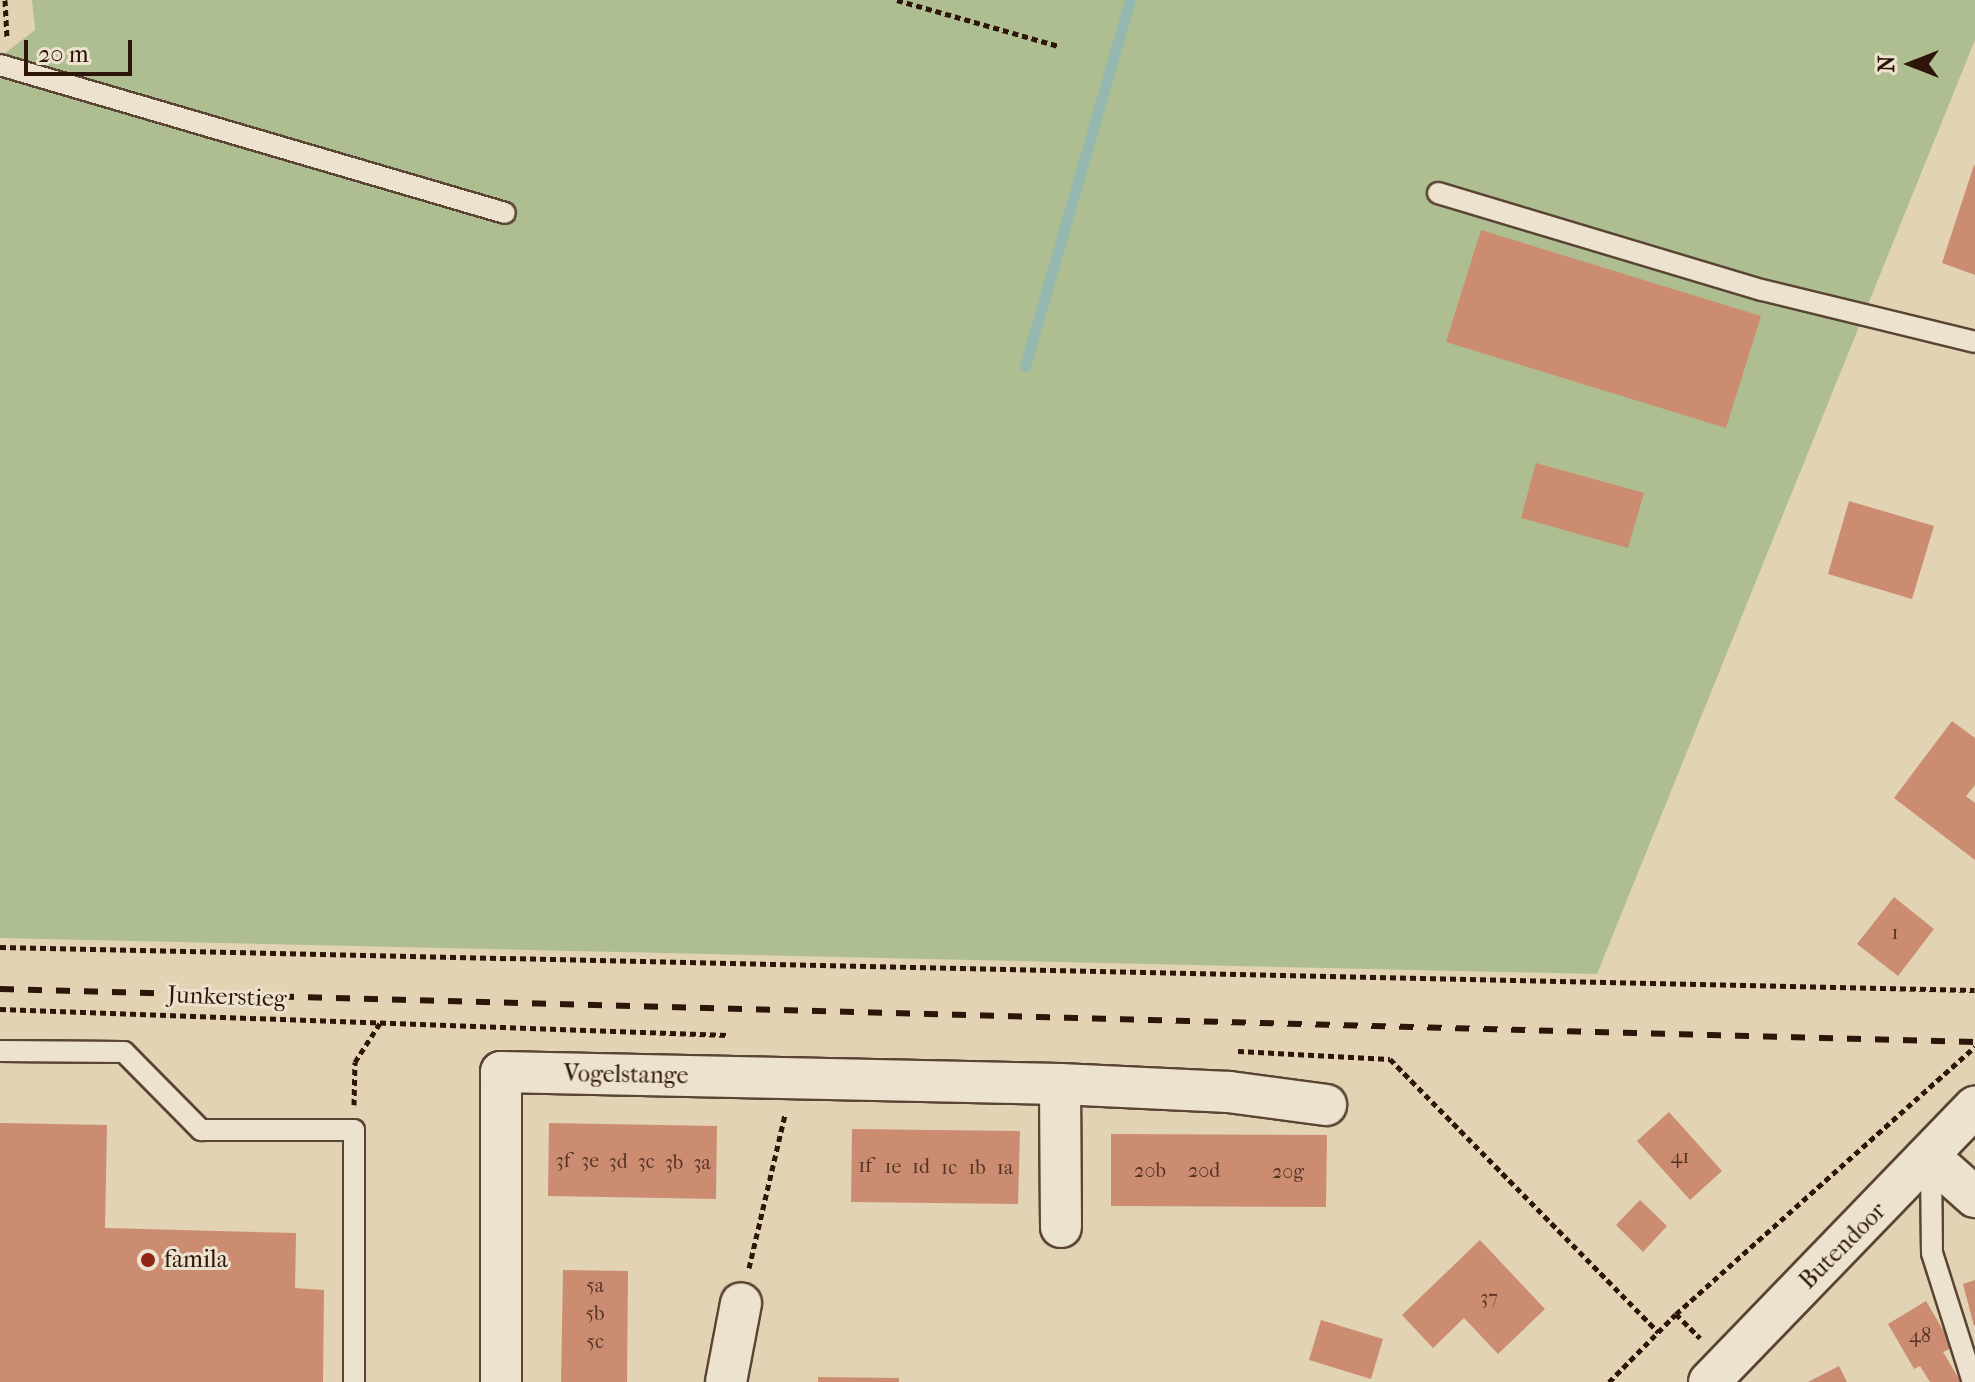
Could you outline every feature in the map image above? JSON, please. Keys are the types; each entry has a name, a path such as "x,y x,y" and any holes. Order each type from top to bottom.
{"street":[{"name":"Vogelstange","path":"501,1382 501,1072 1060,1084 1229,1092 1326,1105"},
{"path":"1060,1084 1061,1227"},
{"name":"Butendoor","path":"1709,1382 1931,1158 1975,1107"},
{"path":"1931,1158 1975,1197"},
{"path":"726,1382 741,1303"}],"lane":[{"path":"0,65 505,213"},
{"path":"1438,193 1762,290 1975,342"},
{"path":"0,1051 124,1052 201,1130 354,1130 354,1382"},
{"path":"1931,1158 1932,1253 1973,1382"}],"path":[{"path":"897,0 1058,46"},
{"path":"0,947 1975,990"},
{"name":"Junkerstieg","path":"0,1009 453,1023"},
{"path":"354,1130 355,1062 382,1020"},
{"path":"1609,1382 1676,1314 1975,1047"},
{"path":"741,1303 793,1078"}],"green space":[{"path":"32,0 1975,0 1975,40 1597,974 0,938 0,57 35,30"}],"building":[{"path":"1975,166 1975,275 1942,263"},
{"path":"1481,230 1761,316 1726,428 1446,342"},
{"path":"1536,463 1644,493 1628,548 1521,518"},
{"path":"1849,501 1934,526 1912,599 1828,574"},
{"path":"1952,721 1975,738 1975,785 1966,796 1975,803 1975,860 1894,798"},
{"path":"1894,897 1934,929 1898,976 1857,944"},
{"path":"1669,1112 1722,1171 1690,1200 1637,1141"},
{"name":"famila","path":"0,1123 107,1125 105,1228 296,1233 295,1288 324,1290 323,1382 0,1382"},
{"path":"549,1123 717,1126 716,1199 548,1196"},
{"path":"852,1129 1020,1131 1018,1204 851,1202"},
{"path":"1111,1134 1327,1135 1326,1207 1111,1206"},
{"path":"1640,1200 1667,1226 1643,1252 1616,1225"},
{"path":"1480,1240 1545,1309 1498,1354 1464,1318 1433,1348 1402,1315"},
{"path":"563,1270 628,1271 627,1382 561,1382"},
{"path":"1975,1280 1975,1325 1974,1326 1963,1284"},
{"path":"1926,1301 1953,1347 1943,1352 1961,1382 1930,1382 1920,1366 1914,1369 1888,1324"},
{"path":"1321,1320 1383,1339 1371,1379 1309,1360"},
{"path":"1839,1366 1847,1382 1808,1382"},
{"path":"818,1377 899,1378 899,1382 818,1382"}],"waterway":[{"path":"1025,366 1130,0"}],"railway":[{"path":"0,989 1975,1042"}],"place":[{"name":"famila","path":"148,1260"}]}
